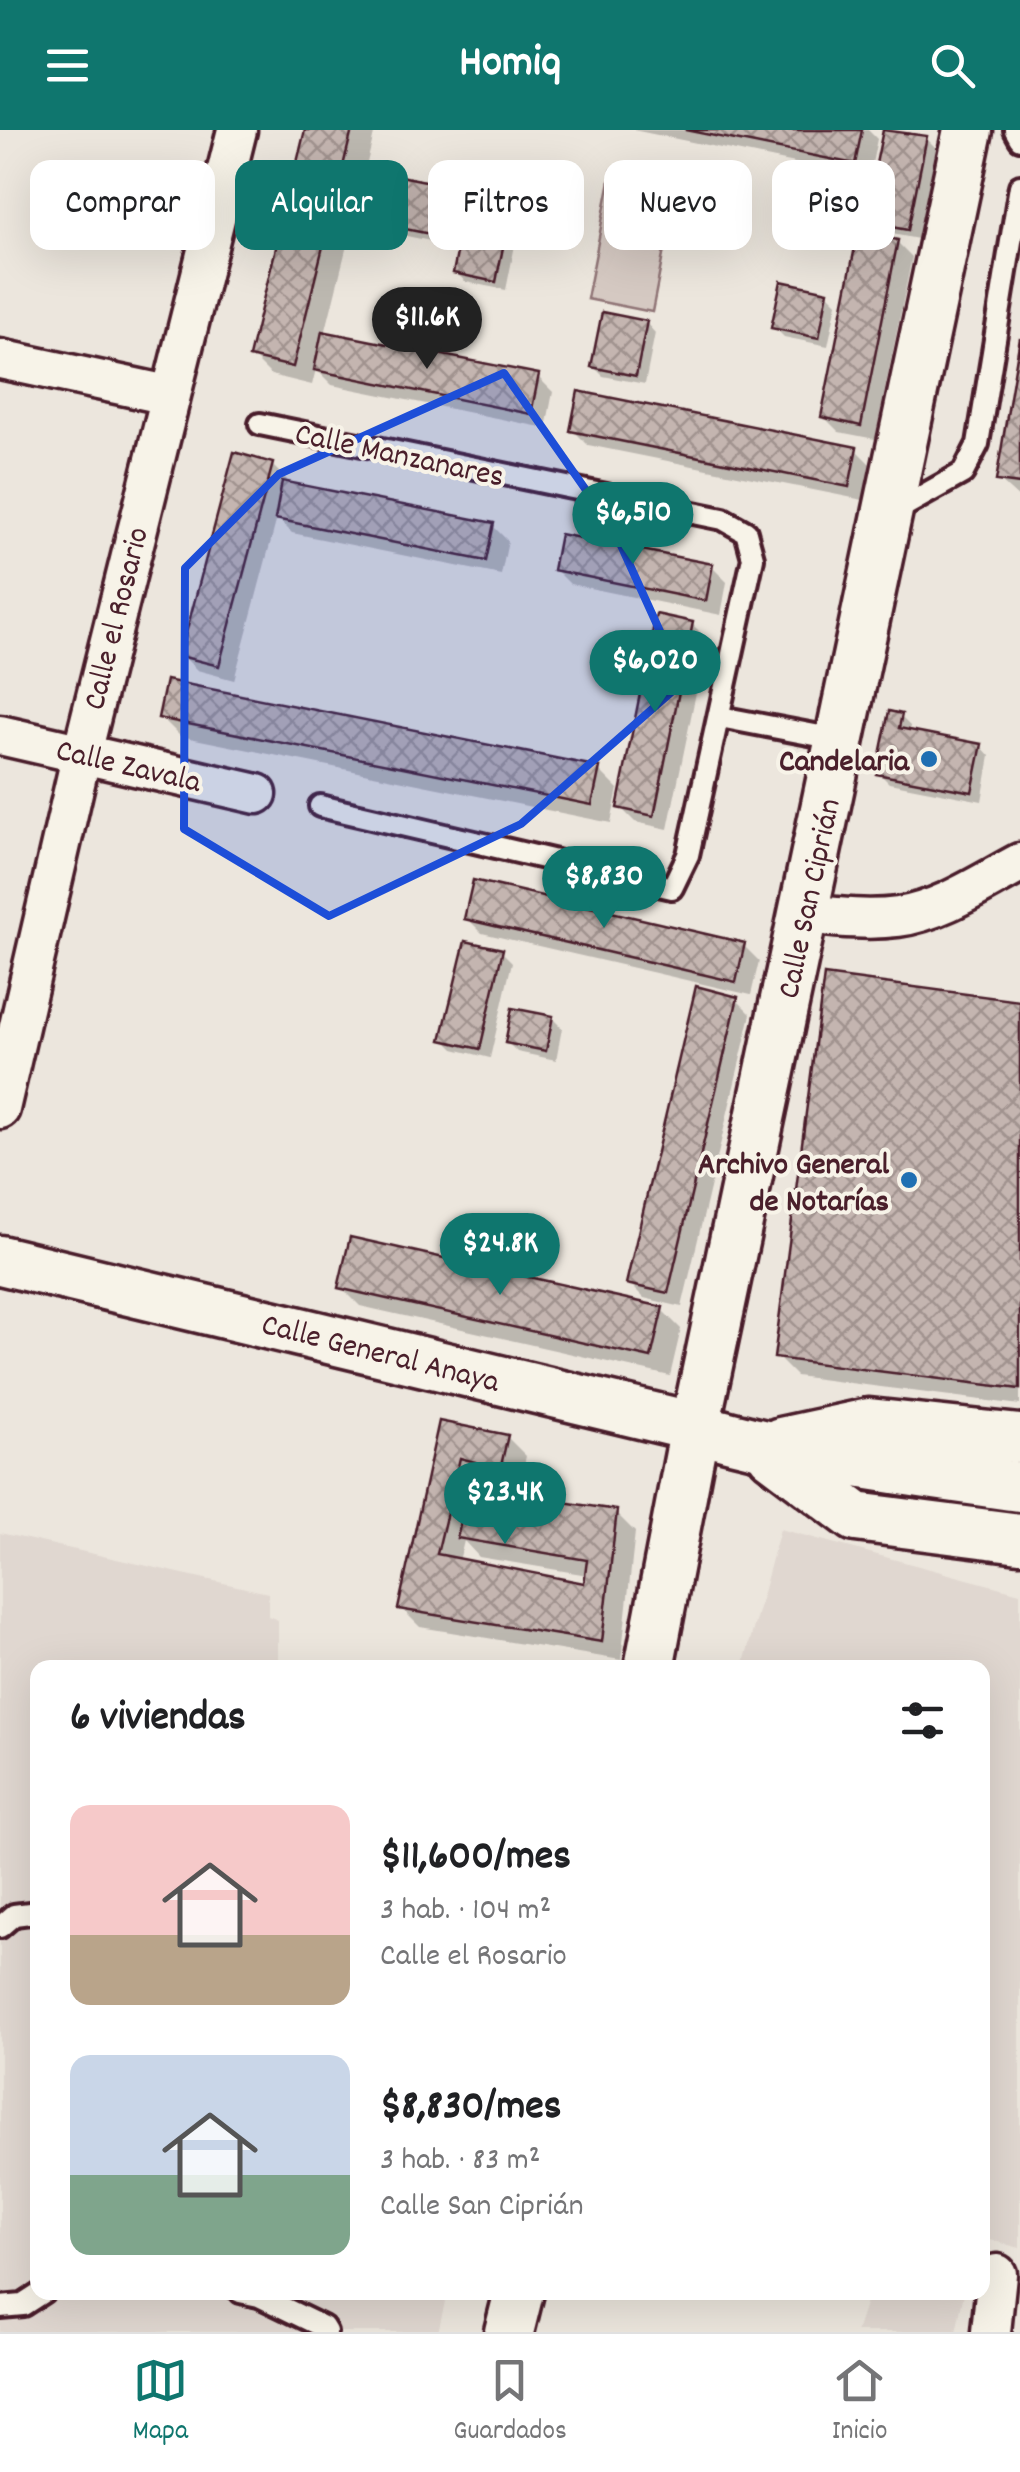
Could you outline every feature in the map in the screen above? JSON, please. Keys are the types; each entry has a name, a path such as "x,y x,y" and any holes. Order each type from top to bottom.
{"street":[{"name":"Calle el Rosario","path":"0,1109 168,395 237,130"},
{"name":"Calle San Ciprián","path":"650,1660 694,1427 968,130"},
{"path":"0,359 168,395"},
{"name":"Calle Zavala","path":"0,735 257,794"},
{"path":"804,914 899,917 940,905 1020,864"},
{"name":"Calle General Anaya","path":"0,1260 762,1446 863,1466 1020,1487"},
{"name":"Calle General Anaya","path":"762,1446 869,1423 1020,1439"},
{"name":"Calle General Anaya","path":"762,1446 856,1518 1020,1538"},
{"path":"990,2332 1000,2275"},
{"path":"509,2332 517,2300"}],"lane":[{"path":"1014,130 1020,138"},
{"path":"889,515 963,473 978,444 1020,186"},
{"name":"Calle Manzanares","path":"260,424 722,520 746,532 753,558 720,717"},
{"path":"320,806 672,888 688,855 720,717 841,740"},
{"path":"0,1926 14,1915 30,1913"},
{"path":"0,2308 31,2300"},
{"path":"267,2300 323,2326 326,2332"}],"highlighted area":[{"path":"504,373 614,530 683,682 521,824 329,916 184,829 185,568 279,474"}],"shaded area":[{"path":"604,211 604,250 664,250 652,312 587,299"},
{"path":"780,1529 1020,1593 1020,2248 990,2240 990,1660 745,1660"},
{"path":"0,1533 268,1593 268,1616 278,1620 278,1660 30,1660 30,2300 445,2300 438,2332 0,2332"},
{"path":"867,2300 963,2300 956,2332 856,2332"}],"building":[{"path":"305,130 352,130 345,160 298,160"},
{"path":"685,130 862,130 856,160 835,160"},
{"path":"883,130 927,136 908,230 895,228 895,160 877,160"},
{"path":"408,178 428,182 428,234 408,230"},
{"path":"895,239 898,240 861,426 821,417 854,250 895,250"},
{"path":"275,250 322,250 293,367 249,357"},
{"path":"458,250 502,250 496,282 453,273"},
{"path":"781,281 828,291 819,338 771,328"},
{"path":"602,312 647,321 636,376 591,367"},
{"path":"322,331 539,374 531,414 314,370"},
{"path":"1020,338 1020,484 996,481"},
{"path":"578,391 857,447 849,487 570,431"},
{"path":"234,452 273,463 219,666 180,656"},
{"path":"282,481 494,523 486,561 275,519"},
{"path":"560,534 713,564 706,601 553,570"},
{"path":"656,614 693,622 654,816 617,808"},
{"path":"166,680 600,767 592,805 158,718"},
{"name":"Candelaria","path":"889,711 902,714 899,728 982,744 972,792 876,774"},
{"path":"473,880 745,943 736,982 464,919"},
{"path":"465,941 503,949 480,1049 441,1040"},
{"name":"Archivo General de Notarías","path":"824,975 1020,1001 1020,1389 774,1358"},
{"path":"696,986 738,997 668,1293 626,1284"},
{"path":"512,1008 553,1016 546,1051 505,1043"},
{"path":"350,1237 663,1307 651,1358 338,1288"},
{"path":"439,1421 508,1435 495,1492 617,1510 602,1642 398,1609","holes":["460,1458 475,1462 457,1538 587,1560 584,1583 437,1554"]}],"place":[{"name":"Candelaria","path":"929,759"},
{"name":"Archivo General de Notarías","path":"909,1180"}]}
